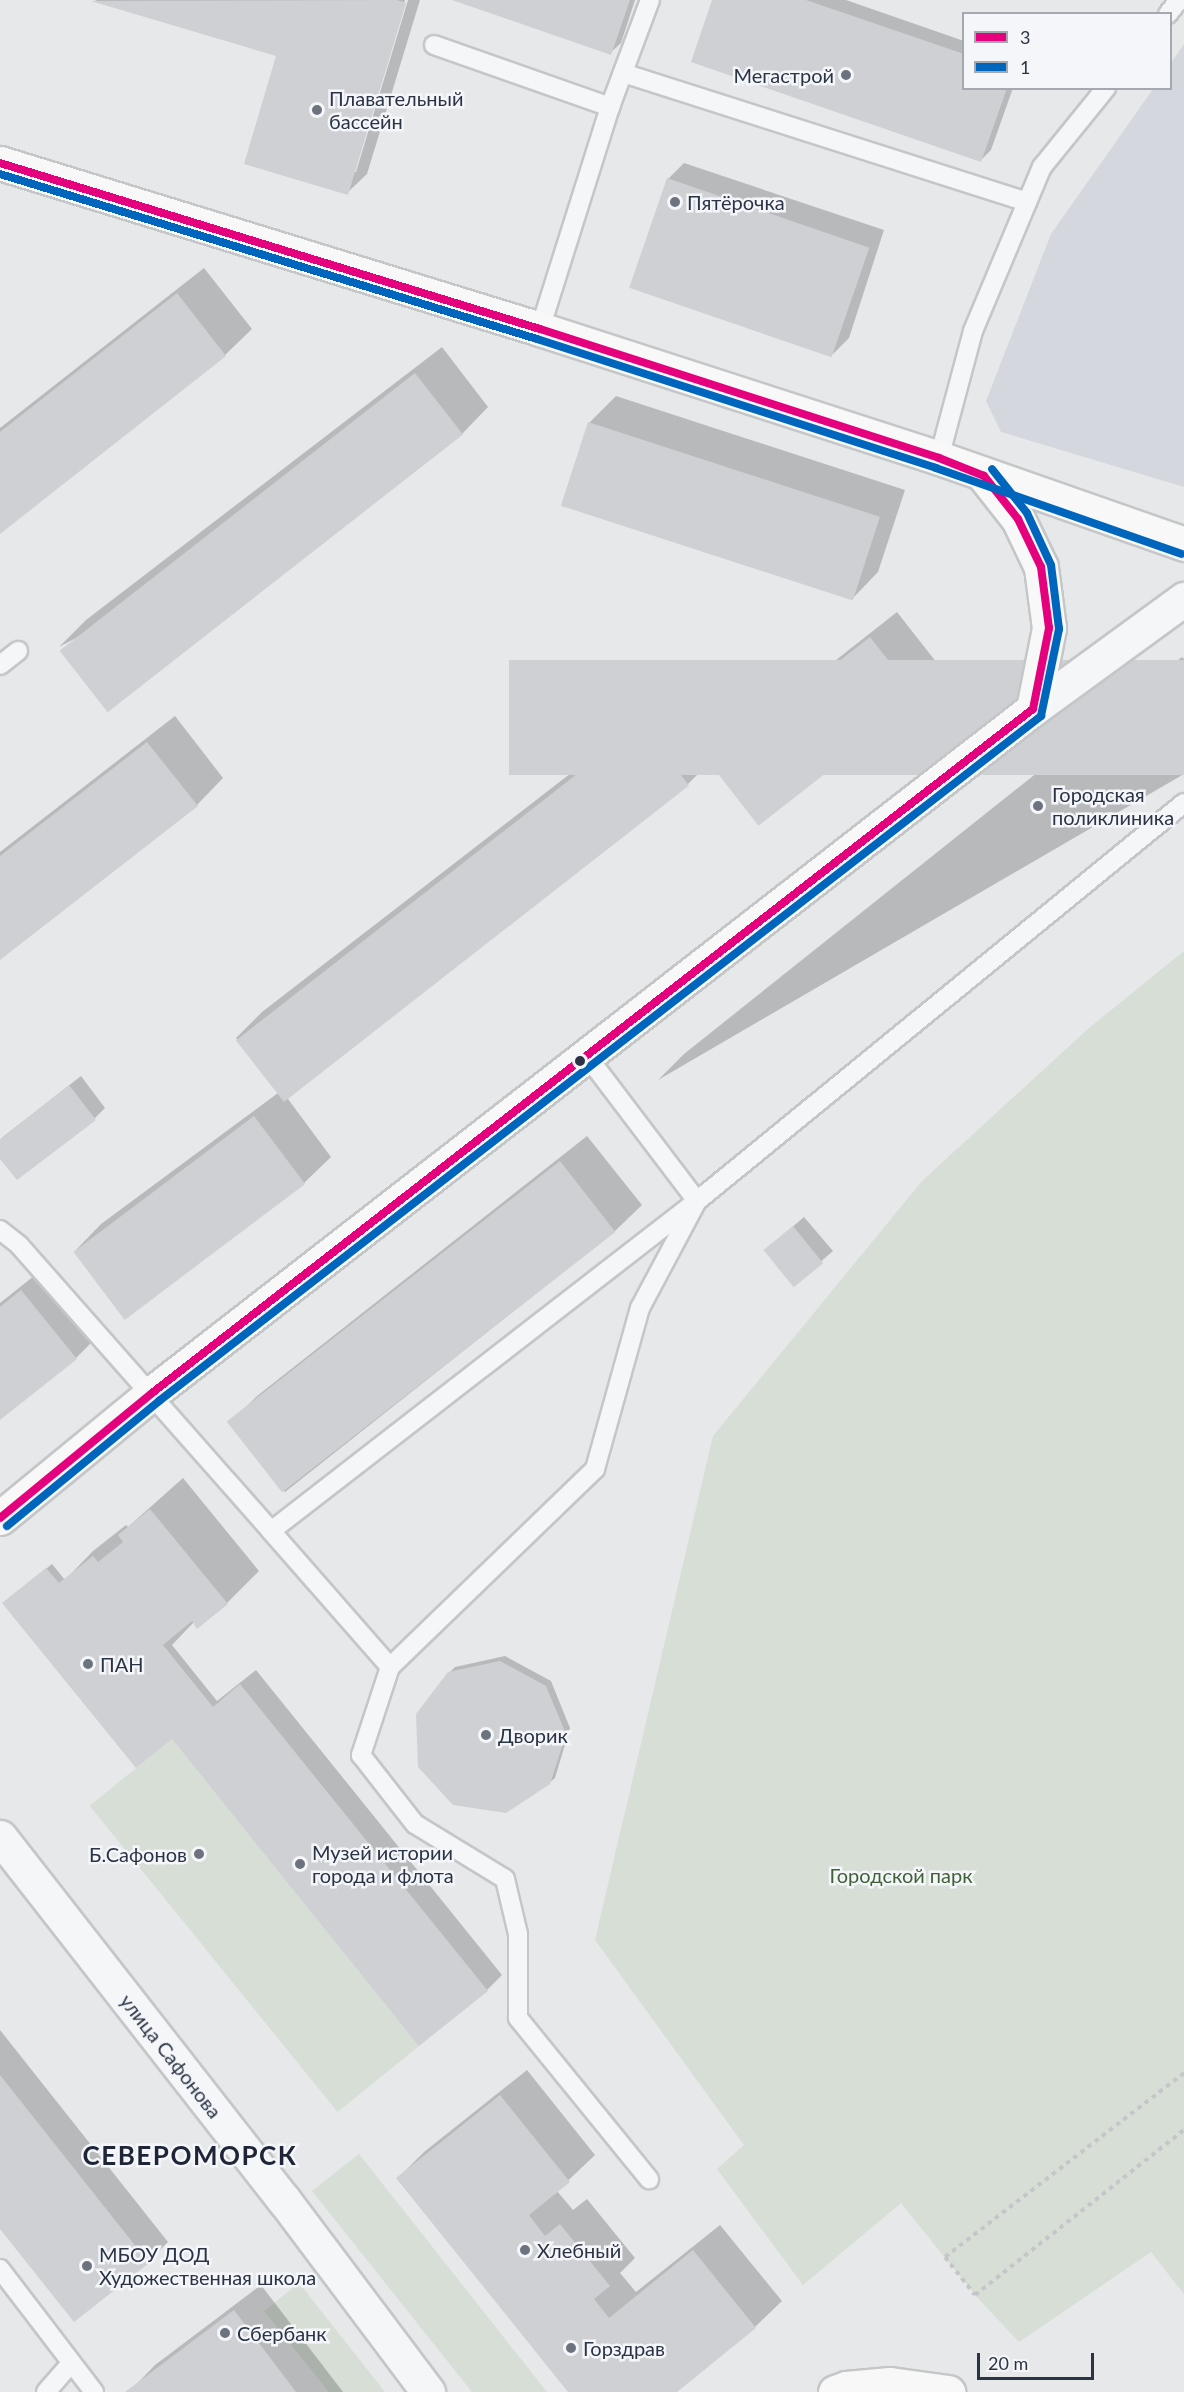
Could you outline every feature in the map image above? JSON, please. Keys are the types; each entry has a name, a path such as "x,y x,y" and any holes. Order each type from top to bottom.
{"street":[{"path":"0,163 540,329 939,459 1184,544"},
{"path":"984,476 1018,519 1041,567 1049,628 1033,709"},
{"path":"0,1518 152,1393 586,1055 1033,709 1184,599"},
{"name":"улица Сафонова","path":"0,1836 284,2200 428,2392"},
{"path":"836,2392 846,2388 890,2384 948,2392"}],"lane":[{"path":"540,329 610,107 650,0"},
{"path":"1170,12 1179,0"},
{"path":"434,45 610,107"},
{"path":"623,73 1027,202"},
{"path":"939,459 973,331 1042,167 1104,90"},
{"path":"0,665 18,651"},
{"path":"272,1531 697,1201 1184,803"},
{"path":"586,1055 697,1201"},
{"path":"649,2179 518,2018 518,1934 505,1880 414,1824 361,1755 390,1667 595,1469 640,1308 697,1201"},
{"path":"0,1230 19,1245 152,1393 390,1667"},
{"path":"0,2269 94,2392"},
{"path":"45,2392 71,2363"}],"path":[{"path":"1184,2073 945,2258 975,2295 1184,2130"}],"shaded area":[{"path":"1184,44 1184,487 1001,432 986,401 1051,234 1152,90 1172,90 1172,62"}],"green space":[{"name":"Городской парк","path":"1184,951 1184,2294 1151,2252 1019,2342 975,2295 901,2203 803,2285 717,2169 744,2145 595,1940 713,1436 922,1181 1089,1028"},
{"path":"172,1739 420,2045 338,2112 90,1806"},
{"path":"359,2154 547,2392 472,2392 312,2191"},
{"path":"299,2283 385,2392 329,2392 264,2311"}],"building":[{"name":"Плавательный бассейн","path":"397,0 406,3 348,195 244,164 276,56 91,1"},
{"path":"452,0 630,0 611,55"},
{"name":"Мегастрой","path":"712,0 806,0 962,53 962,90 1006,90 981,162 691,62"},
{"path":"667,178 869,248 832,357 629,288"},
{"path":"177,293 226,356 0,534 0,432"},
{"path":"415,373 463,434 108,712 60,651"},
{"path":"588,422 880,517 853,601 561,506"},
{"path":"870,637 919,700 758,826 709,763"},
{"path":"509,660 1184,660 1184,775 509,775"},
{"path":"641,724 689,785 284,1102 236,1040"},
{"path":"147,742 198,806 0,960 0,856"},
{"path":"69,1085 96,1120 17,1180 0,1159 0,1140"},
{"path":"254,1116 305,1184 125,1320 74,1252"},
{"path":"560,1161 615,1232 282,1492 227,1421"},
{"path":"793,1226 823,1263 794,1287 763,1250"},
{"path":"21,1290 77,1359 0,1420 0,1307"},
{"path":"150,1509 228,1604 197,1629 192,1621 163,1645 213,1707 240,1684 488,1991 419,2046 172,1739 136,1768 2,1603 46,1568 59,1583 93,1556 98,1562 123,1542 118,1535"},
{"path":"500,1661 546,1686 566,1734 550,1784 506,1813 453,1805 418,1767 416,1714 448,1672"},
{"path":"0,2075 149,2263 74,2322 0,2229"},
{"path":"500,2095 570,2182 529,2215 545,2236 560,2224 610,2286 594,2299 609,2318 693,2250 756,2328 677,2392 568,2392 396,2178"},
{"path":"234,2310 296,2392 125,2392"}],"transit line":[{"name":"3","path":"0,163 540,329 939,458 984,476"},
{"name":"1","path":"0,174 537,339 936,468 1181,554"},
{"name":"1","path":"7,1526 159,1401 1041,716 1059,629 1051,565 1027,513 992,469"},
{"name":"3","path":"0,1518 152,1393 1033,709 1049,628 1041,567 1018,519 984,476"}],"place":[{"name":"Мегастрой","path":"846,75"},
{"name":"Плавательный бассейн","path":"317,110"},
{"name":"Пятёрочка","path":"675,202"},
{"name":"Городская поликлиника","path":"1038,806"},
{"name":"ПАН","path":"88,1664"},
{"name":"Дворик","path":"486,1735"},
{"name":"Б.Сафонов","path":"199,1854"},
{"name":"Музей истории города и флота","path":"300,1864"},
{"name":"Хлебный","path":"525,2250"},
{"name":"МБОУ ДОД Художественная школа","path":"87,2266"},
{"name":"Сбербанк","path":"225,2333"},
{"name":"Горздрав","path":"571,2348"}],"district":[{"name":"СЕВЕРОМОРСК","path":"190,2156"}]}
